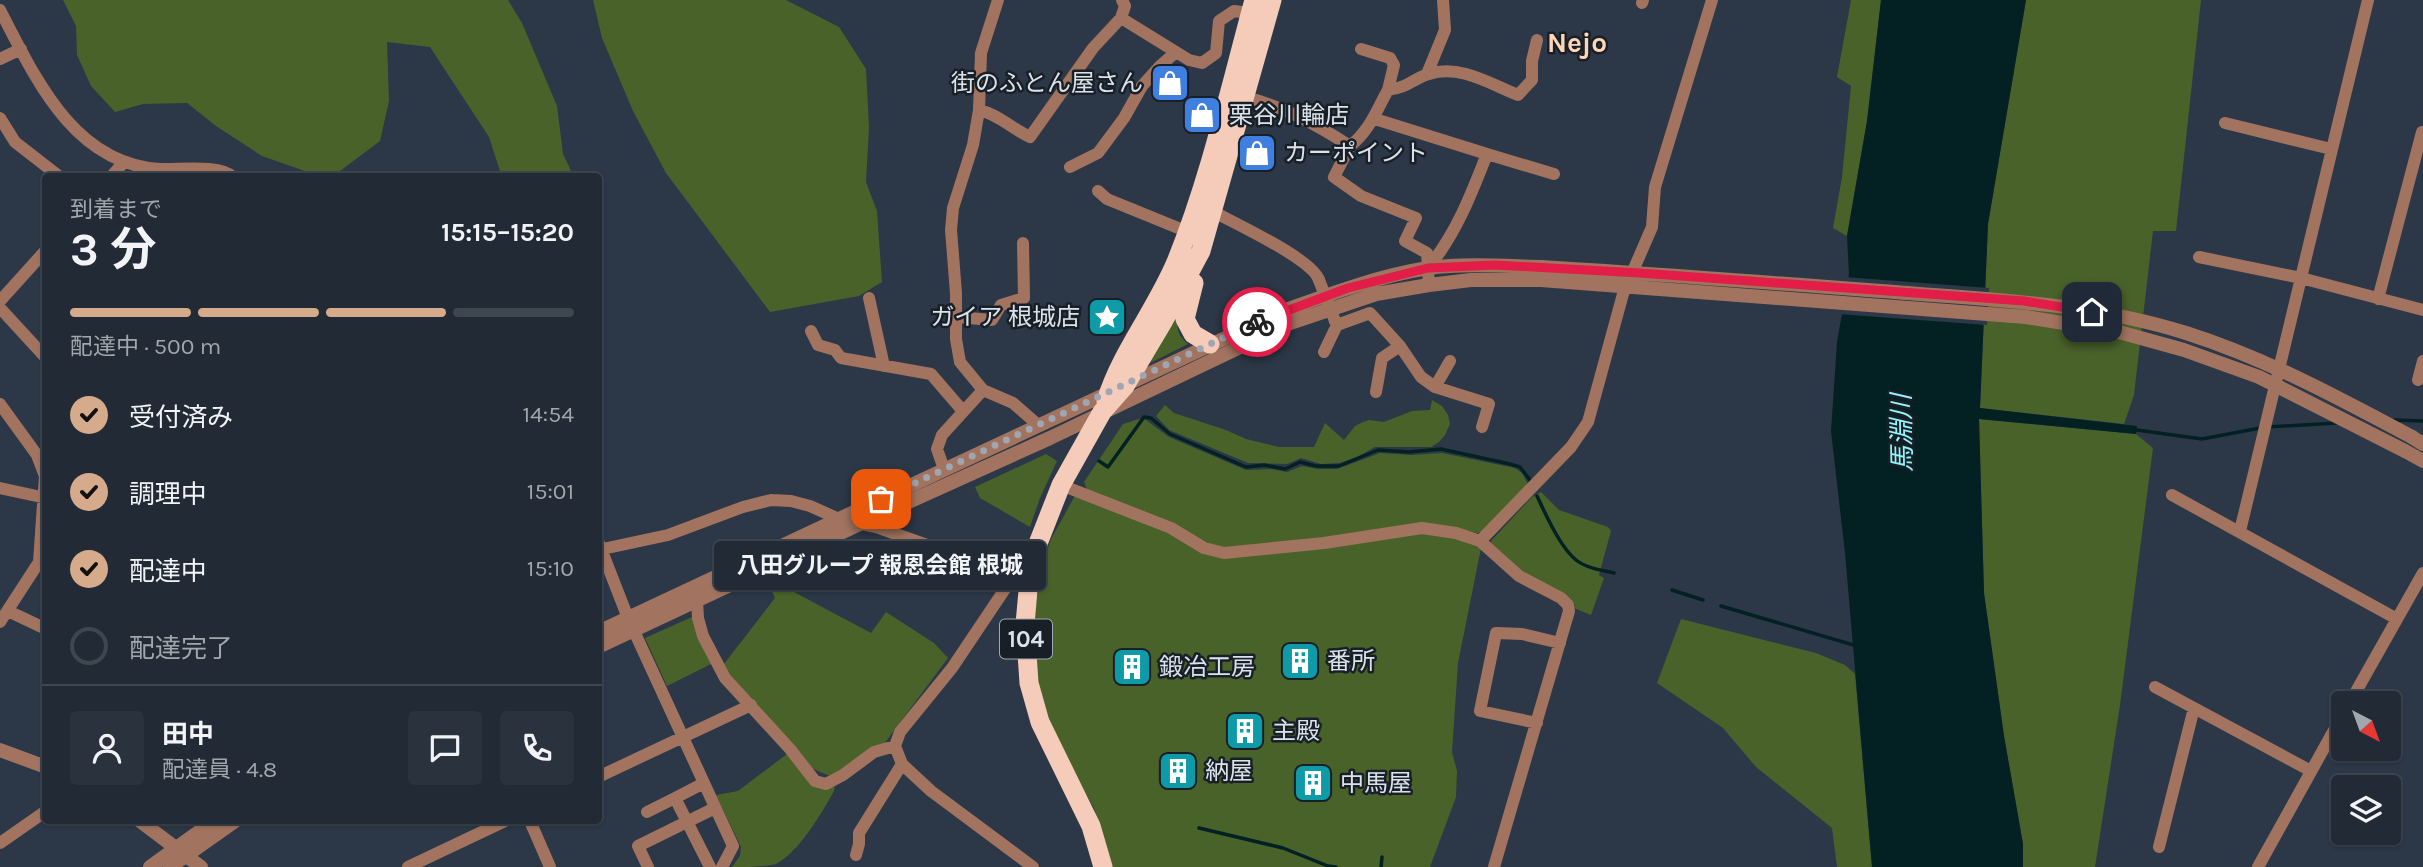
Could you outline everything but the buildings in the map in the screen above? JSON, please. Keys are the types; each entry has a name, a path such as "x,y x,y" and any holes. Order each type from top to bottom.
{"highway":[{"name":"104","path":"1103,867 1091,826 1040,723 1029,683 1019,581 1039,541 1061,485 1112,397 1163,322 1201,251 1245,97 1261,7"},
{"name":"104","path":"1112,397 1117,371 1154,308 1188,232 1261,7"},
{"path":"1201,251 1185,319 1193,334 1210,344"}],"street":[{"path":"998,0 981,53 979,110 973,145 952,219 956,339 960,362 983,390 1013,403 1037,424"},
{"path":"979,110 989,112 1017,131 1030,136 1093,48 1121,18 1125,6 1122,0"},
{"path":"1427,74 1445,30 1443,0"},
{"path":"1480,541 1571,447 1588,422 1623,294 1652,227 1655,187 1712,0"},
{"path":"2240,531 2368,0"},
{"path":"1121,18 1189,60 1202,62 1216,53 1220,21 1234,11 1261,7"},
{"path":"0,10 46,92 79,135 123,163 157,169 223,170 227,173"},
{"path":"1388,90 1404,88 1427,74 1457,71 1518,95 1532,80 1532,61 1537,40"},
{"path":"0,58 21,49"},
{"path":"1361,49 1390,58 1394,65 1388,90 1375,119 1350,146 1335,177 1361,196 1416,218 1405,241 1427,253 1429,285"},
{"path":"1070,167 1098,153 1124,118 1142,86 1176,52"},
{"path":"1245,97 1281,107 1323,128 1350,146"},
{"path":"0,118 15,142 55,173"},
{"path":"1375,119 1554,174"},
{"path":"2225,123 2331,149"},
{"path":"2378,299 2423,132"},
{"path":"1428,268 1443,251 1464,212 1487,154"},
{"path":"114,173 123,163"},
{"path":"1098,191 1107,199 1188,232"},
{"path":"1214,212 1290,253 1316,272 1336,323 1324,352"},
{"path":"957,317 992,320 1000,305 1024,298 1023,243"},
{"path":"0,300 42,254"},
{"path":"2199,257 2301,278 2423,310"},
{"path":"602,631 697,601 862,523 1112,397 1210,344 1283,311 1348,288 1428,268 1495,265 1541,273 2026,317 2119,332 2184,350 2259,377 2413,444 2423,461"},
{"path":"602,643 631,624 839,519 1037,424 1112,397 1290,323 1376,294 1429,285 1541,273"},
{"path":"869,298 884,366"},
{"path":"0,308 42,346"},
{"path":"1336,323 1370,313 1400,346 1421,377 1435,387 1489,404 1482,426"},
{"path":"811,331 818,345 835,350 841,358 931,374 962,410"},
{"path":"1376,392 1382,358 1400,346"},
{"path":"1435,387 1450,361"},
{"path":"2418,380 2423,361"},
{"path":"944,469 937,449 942,435 983,390"},
{"path":"0,404 41,451"},
{"path":"1061,485 1171,528 1204,548 1224,553 1324,543 1422,528 1456,533 1480,541 1519,576 1561,598 1568,605 1569,611 1494,867"},
{"path":"0,488 42,497"},
{"path":"2172,495 2397,619"},
{"path":"602,547 668,536 743,507 771,500 790,501 958,556 1019,581 900,732 895,746 902,764 930,791 1033,867"},
{"path":"602,554 682,738 733,846 722,867"},
{"path":"0,622 42,564"},
{"path":"2356,691 2423,573"},
{"path":"697,601 698,618 724,678 751,705 815,781 826,784 843,775 874,751 895,746"},
{"path":"8,611 42,627"},
{"path":"1536,723 1480,711 1496,634 1522,634 1560,643"},
{"path":"2155,687 2311,771"},
{"path":"602,775 751,705"},
{"path":"2160,847 2193,708"},
{"path":"2258,867 2331,735"},
{"path":"0,750 42,766"},
{"path":"856,855 859,833 902,764"},
{"path":"647,812 704,783"},
{"path":"675,798 709,867"},
{"path":"648,867 638,846 715,808"},
{"path":"0,843 42,814"},
{"path":"144,824 201,867"},
{"path":"170,867 181,851 211,824"},
{"path":"149,867 230,824"},
{"path":"408,867 499,824"},
{"path":"531,824 550,867"}],"green space":[{"path":"63,0 508,0 522,23 557,106 563,154 572,173 501,173 489,137 430,47 387,42 389,101 380,141 337,173 311,173 262,156 187,103 143,104 115,112 91,86 77,55 76,26"},
{"path":"593,0 786,0 839,27 866,69 869,127 866,182 877,211 882,282 859,296 770,312 666,173 633,111 602,38"},
{"path":"1851,0 1881,0 1867,121 1847,236 1833,228 1842,177 1851,86 1837,77"},
{"path":"2026,0 2201,0 2176,231 2153,231 2134,395 2124,424 1980,408 1988,224"},
{"path":"1175,316 1178,318 1179,333 1188,344 1150,363 1149,360"},
{"path":"1432,400 1442,406 1450,424 1439,442 1431,447 1375,447 1340,463 1321,464 1301,458 1287,464 1248,463 1169,430 1156,416 1165,405 1174,413 1246,439 1279,447 1314,447 1325,423 1344,440 1355,426 1363,422 1384,422 1412,411 1430,410"},
{"path":"1139,419 1146,420 1169,437 1246,470 1271,469 1287,472 1302,466 1337,469 1380,453 1442,453 1515,468 1522,473 1528,484 1483,532 1433,526 1236,549 1210,546 1087,490 1084,482 1123,424"},
{"path":"1979,419 2136,434 2153,448 2120,705 2095,867 2023,867 2023,844 2004,736 1984,593"},
{"path":"1046,454 1057,461 1030,527 980,498 975,487"},
{"path":"1541,492 1559,510 1608,527 1611,531 1599,575 1604,578 1591,615 1574,608 1575,605 1564,595 1520,573 1491,547 1491,541 1532,497"},
{"path":"1076,494 1169,530 1207,552 1422,532 1450,536 1481,548 1458,663 1452,752 1457,771 1456,797 1430,867 1110,867 1094,808 1057,745 1038,690 1032,626 1044,559 1051,539"},
{"path":"777,583 871,633 886,612 934,643 948,658 884,744 830,776 811,768 730,675 724,664 775,598 771,589"},
{"path":"692,617 713,663 667,686 645,638"},
{"path":"1681,619 1816,653 1845,665 1855,674 1872,867 1837,867 1832,828 1756,767 1723,728 1657,683"},
{"path":"787,754 811,783 835,785 834,791 809,831 785,858 771,865 732,867 740,856 741,847 716,795 738,791"}],"water":[{"name":"馬淵川","path":"1881,0 2026,0 1988,224 1980,408 2137,426 2136,434 1979,419 1984,593 2004,736 2023,844 2023,867 1872,867 1845,553 1831,431 1837,342 1849,274 1847,236 1867,121"}],"pier":[{"path":"1844,277 1989,288 1987,325 1838,314"}],"waterway":[{"path":"1099,461 1108,467 1144,417 1151,418 1170,434 1246,467 1264,465 1285,469 1300,462 1316,466 1339,466 1378,450 1409,452 1441,449 1520,467 1530,480"},
{"path":"2394,420 2423,421"},
{"path":"2268,427 2337,423"},
{"path":"2137,430 2202,439 2260,428"},
{"path":"1537,496 1570,554 1584,565 1614,573"},
{"path":"1672,590 1703,600"},
{"path":"1721,606 1857,646"},
{"path":"1199,828 1283,848 1336,867"},
{"path":"1381,867 1382,857"}],"way so far":[{"path":"881,499 1257,322"}],"place":[{"name":"街のふとん屋さん","path":"1170,83"},
{"name":"栗谷川輪店","path":"1202,115"},
{"name":"カーポイント","path":"1257,153"},
{"name":"ガイア 根城店","path":"1107,317"},
{"name":"八田グループ 報恩会館 根城","path":"881,499"},
{"name":"番所","path":"1300,661"},
{"name":"鍛冶工房","path":"1132,667"},
{"name":"主殿","path":"1245,731"},
{"name":"納屋","path":"1178,771"},
{"name":"中馬屋","path":"1313,783"}],"district":[{"name":"Nejo","path":"1577,42"}],"route":[{"path":"1257,322 1348,288 1428,268 1495,265 2024,301 2092,312"}]}
